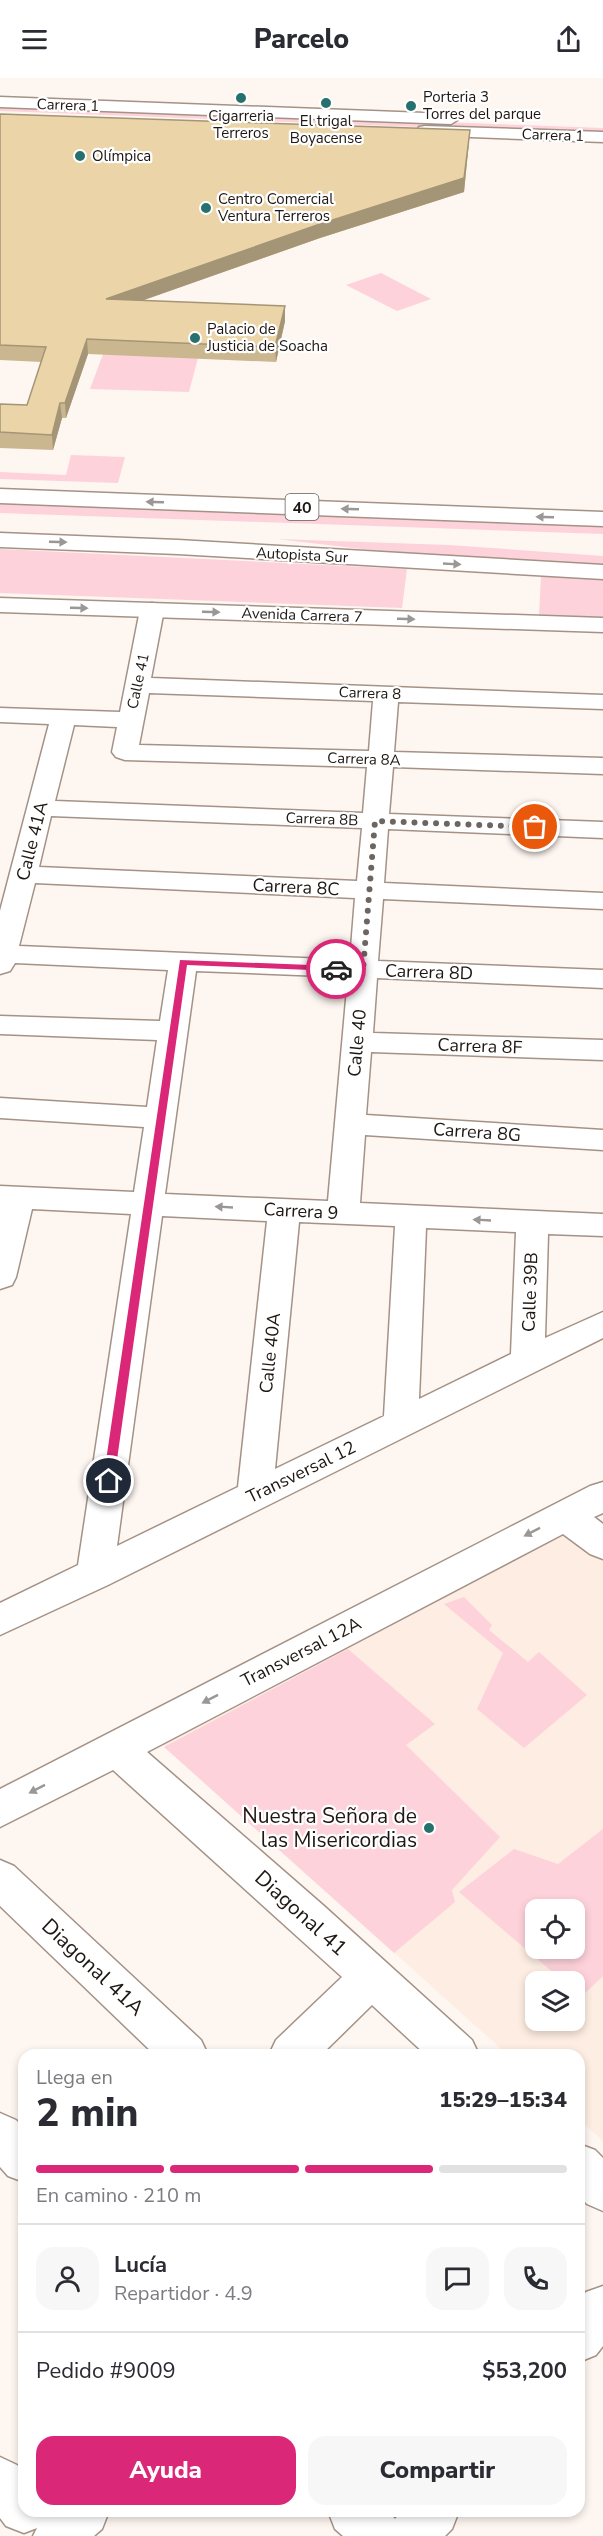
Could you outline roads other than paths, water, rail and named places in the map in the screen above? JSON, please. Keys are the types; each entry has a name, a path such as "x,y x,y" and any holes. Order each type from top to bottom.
{"main road":[{"name":"Carrera 1","path":"0,102 603,125"},
{"name":"Carrera 1","path":"0,115 603,137"},
{"name":"40","path":"0,496 592,518"},
{"path":"592,518 603,513"},
{"name":"Autopista Sur","path":"0,540 178,547 603,572"},
{"name":"Avenida Carrera 7","path":"0,605 603,625"},
{"name":"Calle 41","path":"125,752 152,610"},
{"name":"Carrera 8","path":"137,685 603,702"},
{"name":"Calle 40","path":"343,1213 386,694"},
{"path":"0,715 130,720"},
{"name":"Calle 41A","path":"2,959 63,718"},
{"name":"Carrera 8A","path":"125,752 603,766"},
{"name":"Carrera 8B","path":"40,808 603,830"},
{"name":"Carrera 8C","path":"24,874 603,901"},
{"name":"Carrera 8D","path":"2,959 183,962 603,979"},
{"path":"95,1574 183,962"},
{"path":"0,1025 174,1032"},
{"name":"Carrera 8F","path":"357,1042 603,1050"},
{"path":"0,1108 162,1118"},
{"name":"Carrera 8G","path":"350,1124 603,1140"},
{"path":"0,1277 10,1197"},
{"name":"Carrera 9","path":"10,1197 603,1225"},
{"name":"Calle 40A","path":"255,1495 284,1210"},
{"path":"401,1423 411,1216"},
{"name":"Calle 39B","path":"528,1361 532,1222"},
{"name":"Transversal 12","path":"0,1620 603,1324"},
{"name":"Transversal 12A","path":"0,1809 603,1496"},
{"path":"565,1516 603,1544"},
{"name":"Diagonal 41","path":"116,1748 451,2049"},
{"name":"Diagonal 41A","path":"0,1879 180,2049"},
{"path":"297,2049 372,1976"},
{"path":"0,2135 18,2154"},
{"path":"585,2172 603,2188"},
{"path":"585,2331 603,2309"},
{"path":"0,2482 18,2501"},
{"path":"32,2517 50,2536"},
{"path":"58,2536 78,2517"},
{"path":"359,2517 377,2536"},
{"path":"413,2536 429,2517"}],"place":[{"name":"Cigarreria Terreros","path":"241,98"},
{"name":"El trigal Boyacense","path":"326,103"},
{"name":"Porteria 3 Torres del parque","path":"411,106"},
{"name":"Olímpica","path":"80,156"},
{"name":"Centro Comercial Ventura Terreros","path":"206,208"},
{"name":"Palacio de Justicia de Soacha","path":"195,338"},
{"name":"Nuestra Señora de las Misericordias","path":"429,1828"}]}
